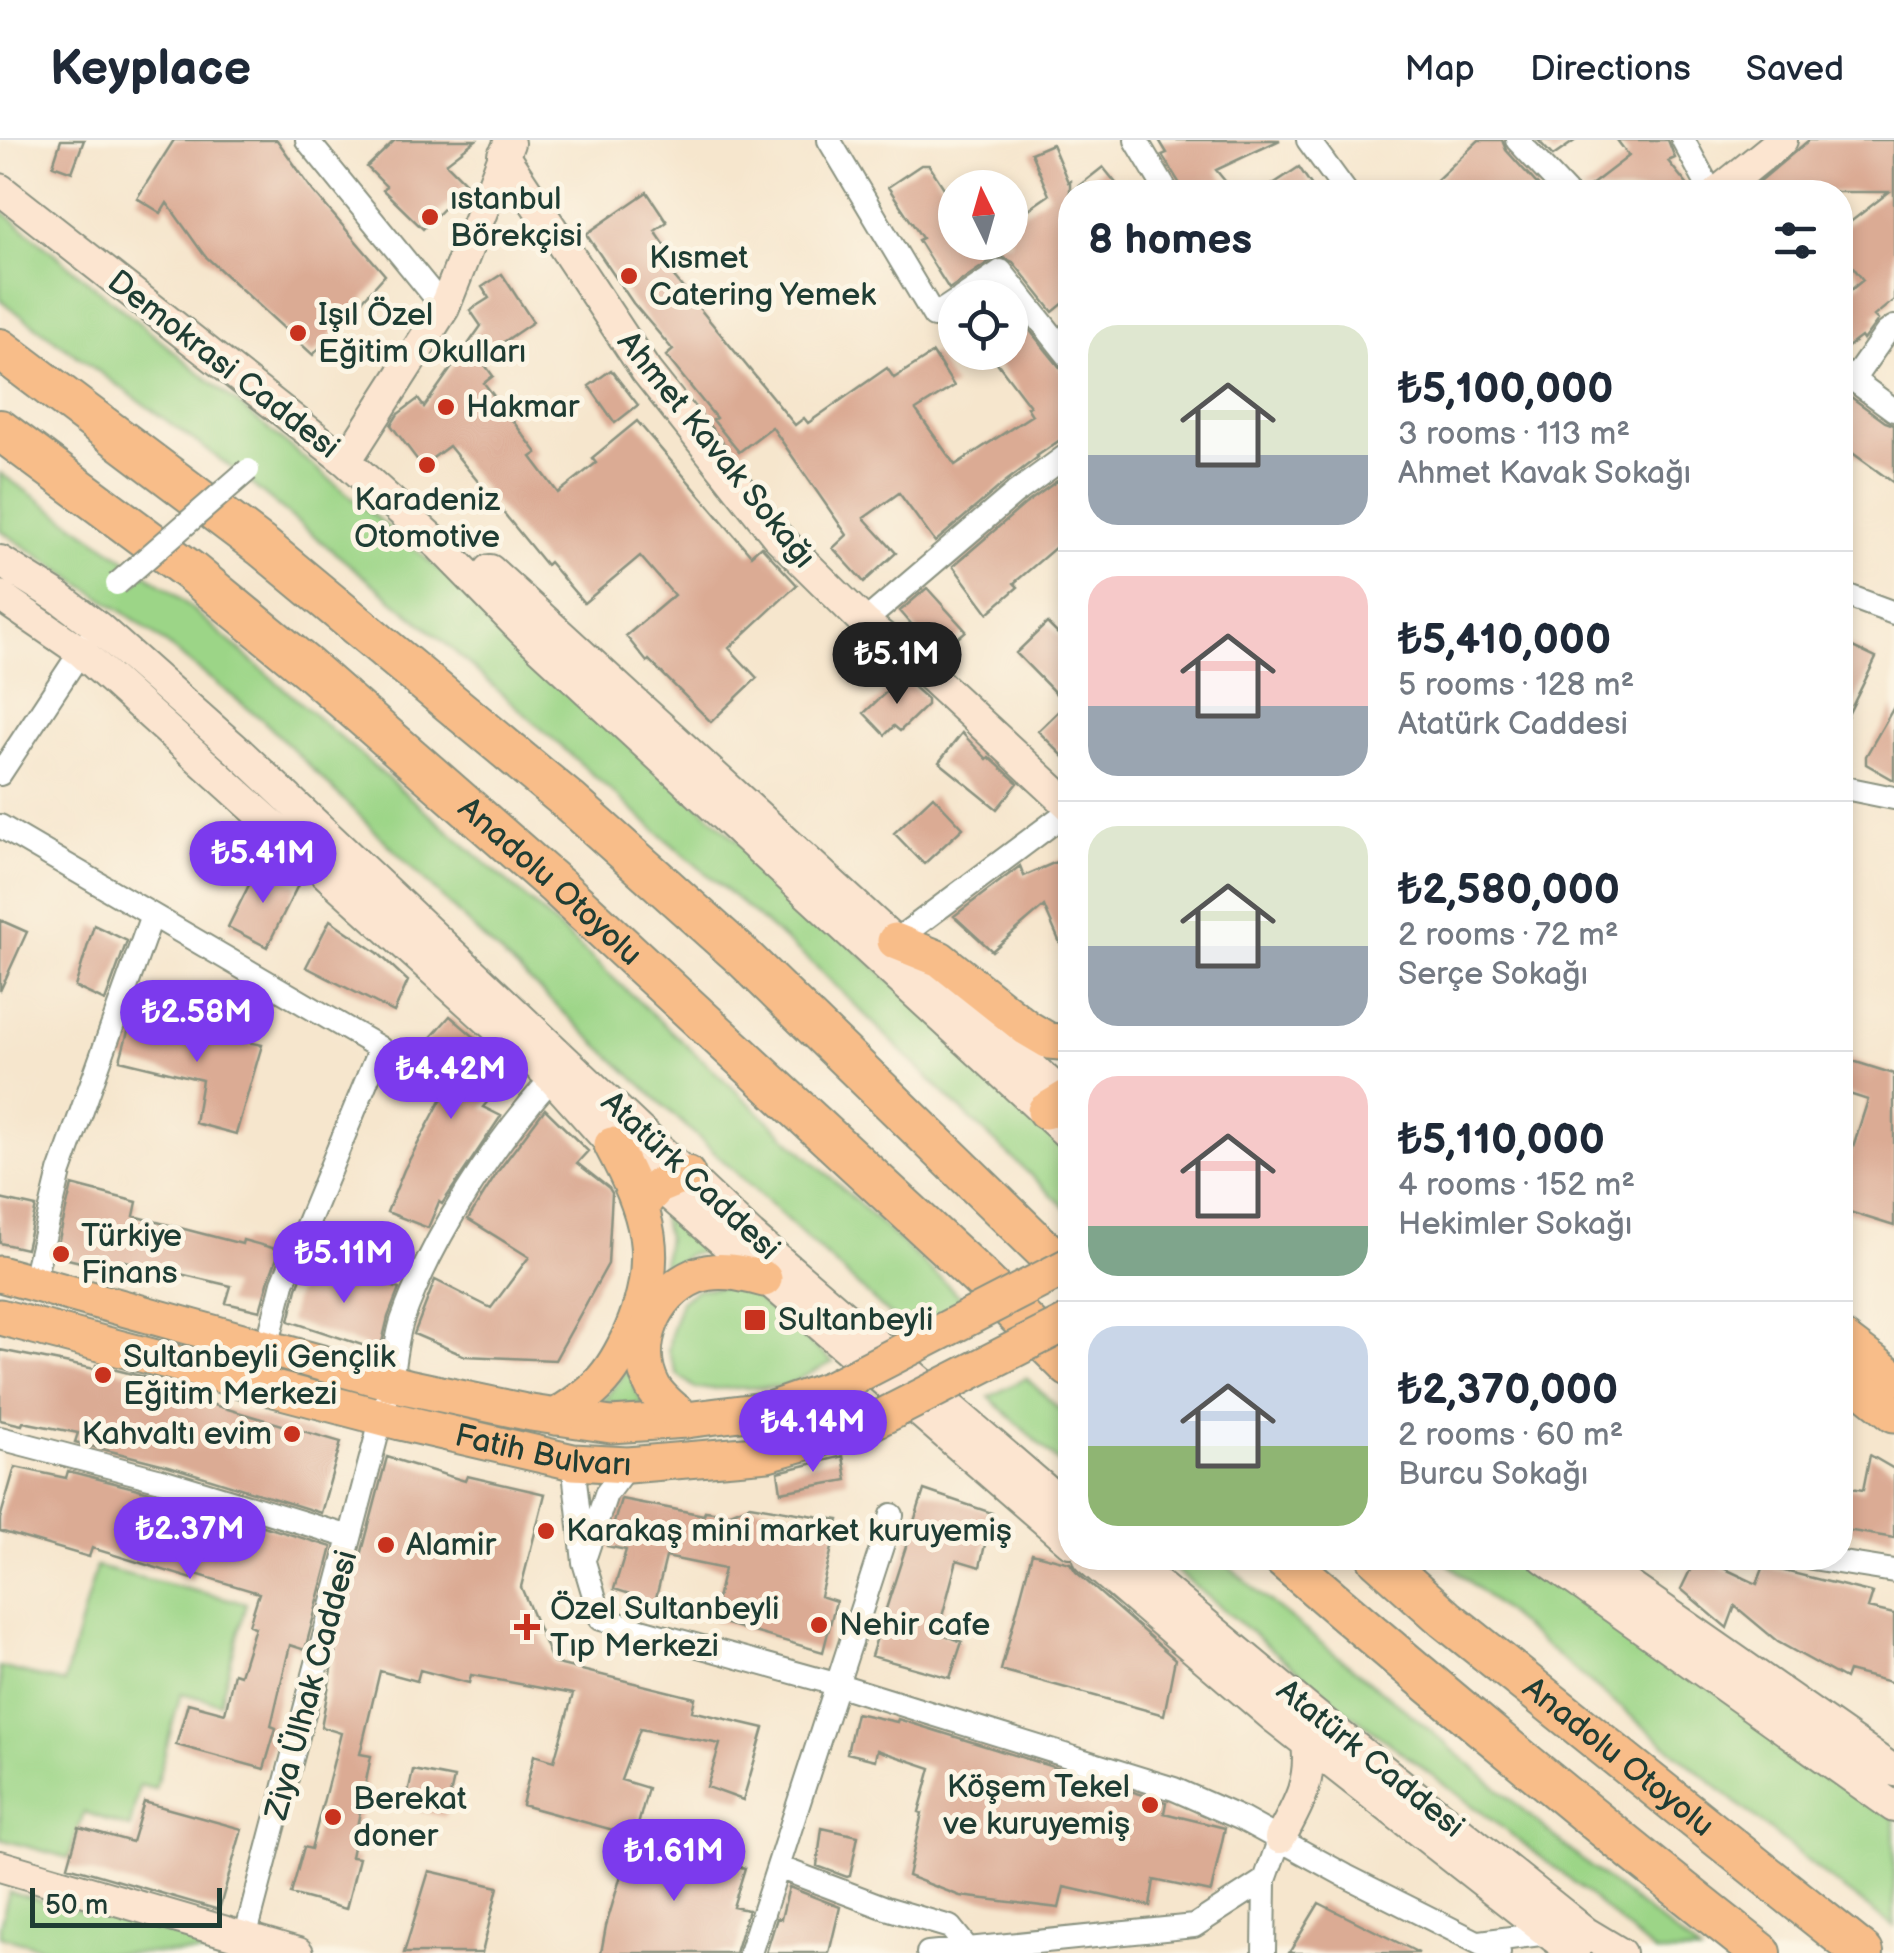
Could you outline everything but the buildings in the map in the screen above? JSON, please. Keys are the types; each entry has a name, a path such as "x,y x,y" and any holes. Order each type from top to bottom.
{"highway":[{"path":"0,348 264,548 570,802 742,956 1058,1263"},
{"name":"Anadolu Otoyolu","path":"0,430 204,583 308,668 543,873 978,1276 1058,1355"},
{"name":"Anadolu Otoyolu","path":"1297,1570 1613,1837 1761,1953"},
{"name":"Anadolu Otoyolu","path":"1391,1570 1446,1620 1862,1953"}],"main road":[{"path":"895,942 940,959 1027,1028 1058,1042"},
{"path":"556,1417 599,1384 625,1348 642,1307 649,1246 662,1188 634,1187 612,1146"},
{"path":"686,1420 655,1391 646,1372 645,1340 653,1316 670,1291 697,1275 728,1270 764,1279"},
{"name":"Fatih Bulvarı","path":"16,1279 391,1382 611,1425 772,1408 830,1389 1058,1272"},
{"name":"Fatih Bulvarı","path":"0,1318 382,1417 573,1462 628,1466 768,1453 864,1426 1058,1327"},
{"path":"1853,1347 1894,1378"},
{"path":"1853,1381 1894,1414"}],"street":[{"path":"307,140 444,308"},
{"path":"829,140 934,316 938,313"},
{"path":"1136,140 1160,180"},
{"path":"1308,140 1337,180"},
{"path":"1517,140 1555,180"},
{"path":"1684,140 1708,180"},
{"path":"1730,180 1782,140"},
{"path":"346,461 444,308 501,145"},
{"name":"Ahmet Kavak Sokağı","path":"501,145 646,371 776,535 864,622 930,676 1058,797"},
{"name":"Demokrasi Caddesi","path":"0,189 346,461 441,547"},
{"path":"987,280 1000,271 1007,280"},
{"path":"1028,306 1058,343"},
{"path":"1853,369 1894,327"},
{"path":"1853,379 1894,410"},
{"path":"864,622 1058,461"},
{"path":"117,584 248,470"},
{"path":"441,547 476,558 895,942 1058,1103"},
{"path":"441,547 523,631 1058,1104"},
{"name":"Atatürk Caddesi","path":"0,561 61,599 89,639 552,1078 612,1146"},
{"name":"Atatürk Caddesi","path":"0,596 89,639 240,754 662,1188 1058,1532"},
{"path":"1853,598 1894,613"},
{"path":"0,774 89,639"},
{"path":"1853,790 1894,798"},
{"path":"895,942 1058,817"},
{"path":"0,826 380,1048 283,1283 267,1347"},
{"path":"16,1279 60,1172 152,915"},
{"name":"Ziya Ülhak Caddesi","path":"243,1945 391,1382 401,1325 429,1256 496,1148 552,1078"},
{"name":"Atatürk Caddesi","path":"662,1188 751,1236 1058,1501"},
{"path":"0,1438 165,1481 350,1536"},
{"path":"573,1462 584,1562 601,1618 1174,1789 1280,1838 1486,1949 1548,1932"},
{"path":"584,1562 606,1494 628,1466"},
{"path":"750,1953 892,1515"},
{"path":"1853,1564 1894,1571"},
{"name":"Atatürk Caddesi","path":"1102,1570 1306,1744 1548,1932 1620,1953"},
{"name":"Atatürk Caddesi","path":"1140,1570 1580,1942"},
{"path":"1561,1570 1894,1807"},
{"path":"1606,1570 1894,1771"},
{"path":"1264,1953 1266,1880 1280,1838 1305,1787 1309,1764 1306,1744"},
{"path":"0,1866 243,1945 298,1953"},
{"path":"778,1867 950,1928 967,1950"},
{"path":"928,1953 1194,1926 1266,1880"}],"green space":[{"path":"0,209 461,587 991,1073 1058,1139 1058,1201 820,970 444,642 228,465 0,300"},
{"path":"0,473 171,591 526,898 967,1303 908,1332 480,935 264,721 138,622 0,530"},
{"path":"657,1198 719,1249 688,1254 661,1279 667,1237"},
{"path":"742,1286 833,1362 783,1387 696,1389 677,1374 668,1351 681,1301 697,1289"},
{"path":"631,1365 635,1388 644,1406 603,1401"},
{"path":"1026,1378 1058,1408 1058,1462 989,1397"},
{"path":"96,1567 246,1603 220,1703 181,1693 155,1789 139,1785 130,1828 84,1812 69,1858 0,1839 0,1667 64,1683"},
{"path":"1176,1570 1233,1570 1579,1858 1700,1953 1655,1953 1570,1879 1347,1711"},
{"path":"1456,1570 1543,1570 1894,1818 1894,1927 1827,1877"},
{"path":"9,1892 225,1947 224,1953 62,1953 0,1936"}],"place":[{"name":"ıstanbul Börekçisi","path":"430,217"},
{"name":"Kısmet Catering Yemek","path":"629,276"},
{"name":"Işıl Özel Eğitim Okulları","path":"298,333"},
{"name":"Hakmar","path":"446,407"},
{"name":"Karadeniz Otomotive","path":"427,465"},
{"name":"Türkiye Finans","path":"61,1254"},
{"name":"Sultanbeyli","path":"755,1320"},
{"name":"Sultanbeyli Gençlik Eğitim Merkezi","path":"103,1375"},
{"name":"Kahvaltı evim","path":"292,1434"},
{"name":"Karakaş mini market kuruyemiş","path":"546,1531"},
{"name":"Alamir","path":"386,1545"},
{"name":"Nehir cafe","path":"819,1625"},
{"name":"Özel Sultanbeyli Tıp Merkezi","path":"527,1627"},
{"name":"Köşem Tekel ve kuruyemiş","path":"1150,1805"},
{"name":"Berekat doner","path":"333,1817"}]}
